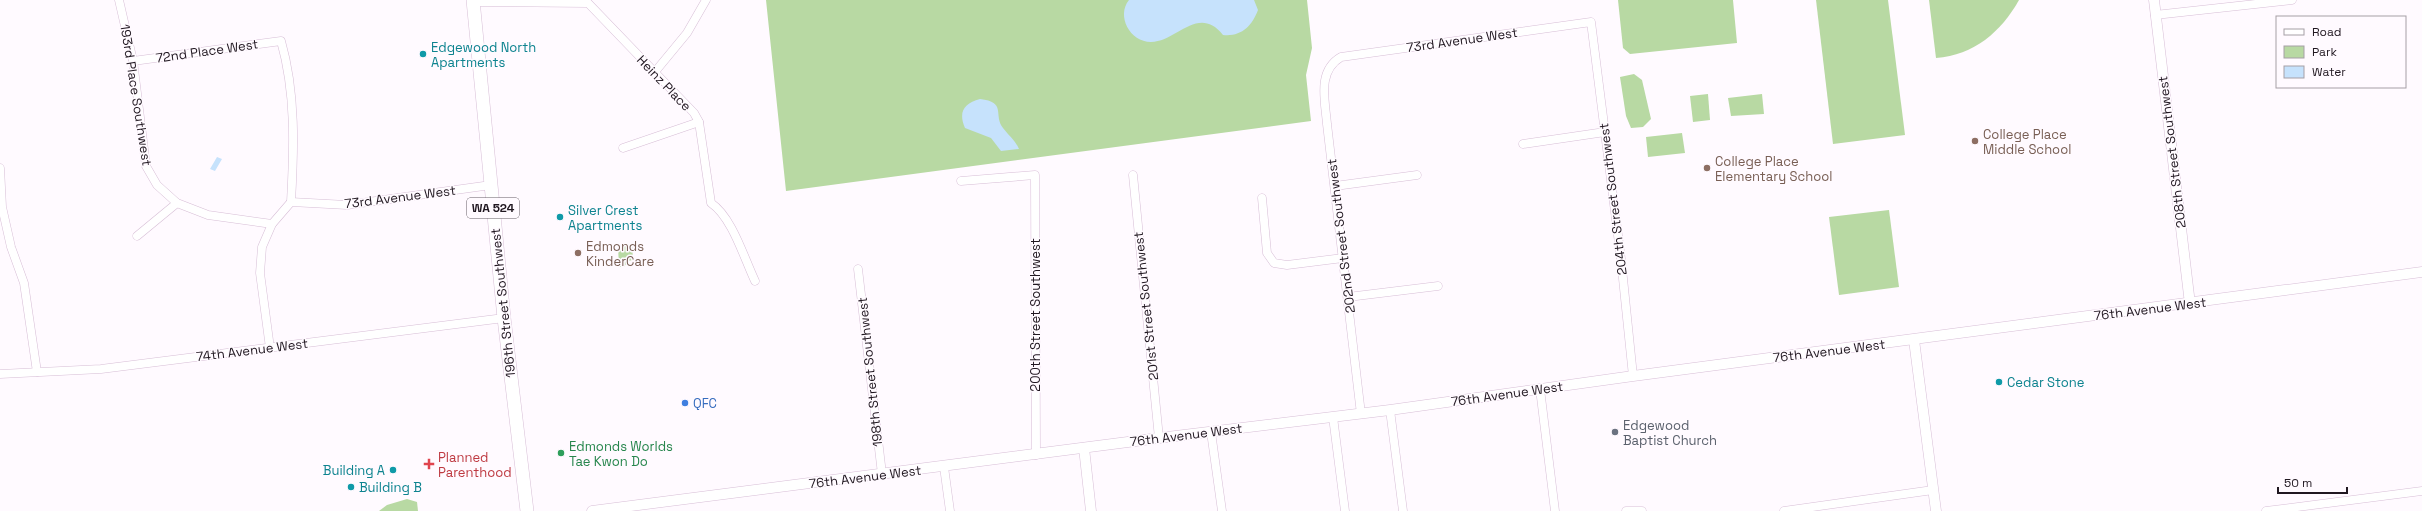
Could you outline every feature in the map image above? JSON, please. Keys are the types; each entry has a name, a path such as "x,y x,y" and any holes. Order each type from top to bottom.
{"main road":[{"name":"196th Street Southwest","path":"473,1 504,318 527,511"}],"street":[{"name":"193rd Place Southwest","path":"119,0 133,61 146,166 156,185 177,204"},
{"path":"654,72 687,33 706,0"},
{"name":"208th Street Southwest","path":"2154,0 2190,304"},
{"path":"2155,16 2292,0"},
{"name":"Heinz Place","path":"473,1 588,1 694,113 699,122 711,203 720,209 754,281"},
{"name":"73rd Avenue West","path":"1334,61 1341,57 1591,22"},
{"name":"204th Street Southwest","path":"1591,22 1633,376"},
{"name":"72nd Place West","path":"133,61 281,41 287,62 294,144 291,202"},
{"name":"202nd Street Southwest","path":"1334,61 1327,69 1324,82 1361,414"},
{"path":"623,148 699,122"},
{"path":"1523,144 1605,132"},
{"path":"0,168 2,207 11,247 24,283 37,372"},
{"name":"200th Street Southwest","path":"960,181 1034,175 1036,455"},
{"name":"201st Street Southwest","path":"1133,175 1159,438"},
{"path":"1335,186 1417,175"},
{"name":"73rd Avenue West","path":"291,202 347,205 491,185"},
{"path":"1262,198 1267,253 1274,264 1287,265 1343,258"},
{"path":"270,348 260,273 262,247 272,224 291,202"},
{"path":"137,236 177,204 208,215 272,224"},
{"name":"198th Street Southwest","path":"858,269 882,474"},
{"name":"76th Avenue West","path":"592,511 944,467 1159,438 1361,414 1633,376 2190,304 2422,272"},
{"path":"1348,297 1438,286"},
{"name":"74th Avenue West","path":"0,374 101,369 504,318"},
{"path":"1914,340 1936,511"},
{"path":"1540,389 1555,511"},
{"path":"1390,410 1403,511"},
{"path":"1333,417 1345,511"},
{"path":"1211,432 1222,511"},
{"path":"1084,448 1091,511"},
{"path":"944,467 950,511"},
{"path":"1784,511 1819,509 1933,490"},
{"path":"2266,511 2422,490"},
{"path":"1626,511 1642,511"}],"green space":[{"path":"766,0 1307,0 1312,48 1306,75 1311,121 786,191"},
{"path":"1618,0 1733,0 1737,43 1630,54 1623,48"},
{"path":"1816,0 1888,0 1905,135 1833,144"},
{"path":"1929,0 2019,0 2004,22 1985,40 1962,52 1936,58"},
{"path":"1634,74 1642,80 1651,119 1643,127 1631,128 1626,116 1620,77"},
{"path":"1708,94 1710,120 1693,122 1690,96"},
{"path":"1762,94 1764,114 1731,116 1728,98"},
{"path":"1682,133 1685,153 1648,157 1646,137"},
{"path":"1889,210 1899,287 1839,295 1829,217"},
{"path":"632,244 633,260 628,261 624,267 619,267 618,246"},
{"path":"407,499 417,502 418,511 379,511 387,505"}],"water":[{"path":"1129,0 1254,0 1258,10 1253,21 1245,29 1235,34 1223,35 1214,26 1205,23 1187,27 1170,37 1151,42 1143,41 1137,38 1127,27 1124,13 1125,6"},
{"path":"980,99 994,103 997,106 1000,123 1019,149 1001,151 991,138 965,128 962,117 964,109 970,103"},
{"path":"217,157 222,159 215,171 210,169"}],"place":[{"name":"Edgewood North Apartments","path":"423,54"},
{"name":"College Place Middle School","path":"1975,141"},
{"name":"College Place Elementary School","path":"1707,168"},
{"name":"Silver Crest Apartments","path":"560,217"},
{"name":"Edmonds KinderCare","path":"578,253"},
{"name":"Cedar Stone","path":"1999,382"},
{"name":"QFC","path":"685,403"},
{"name":"Edgewood Baptist Church","path":"1615,432"},
{"name":"Edmonds Worlds Tae Kwon Do","path":"561,453"},
{"name":"Planned Parenthood","path":"429,464"},
{"name":"Building A","path":"393,470"},
{"name":"Building B","path":"351,487"}]}
